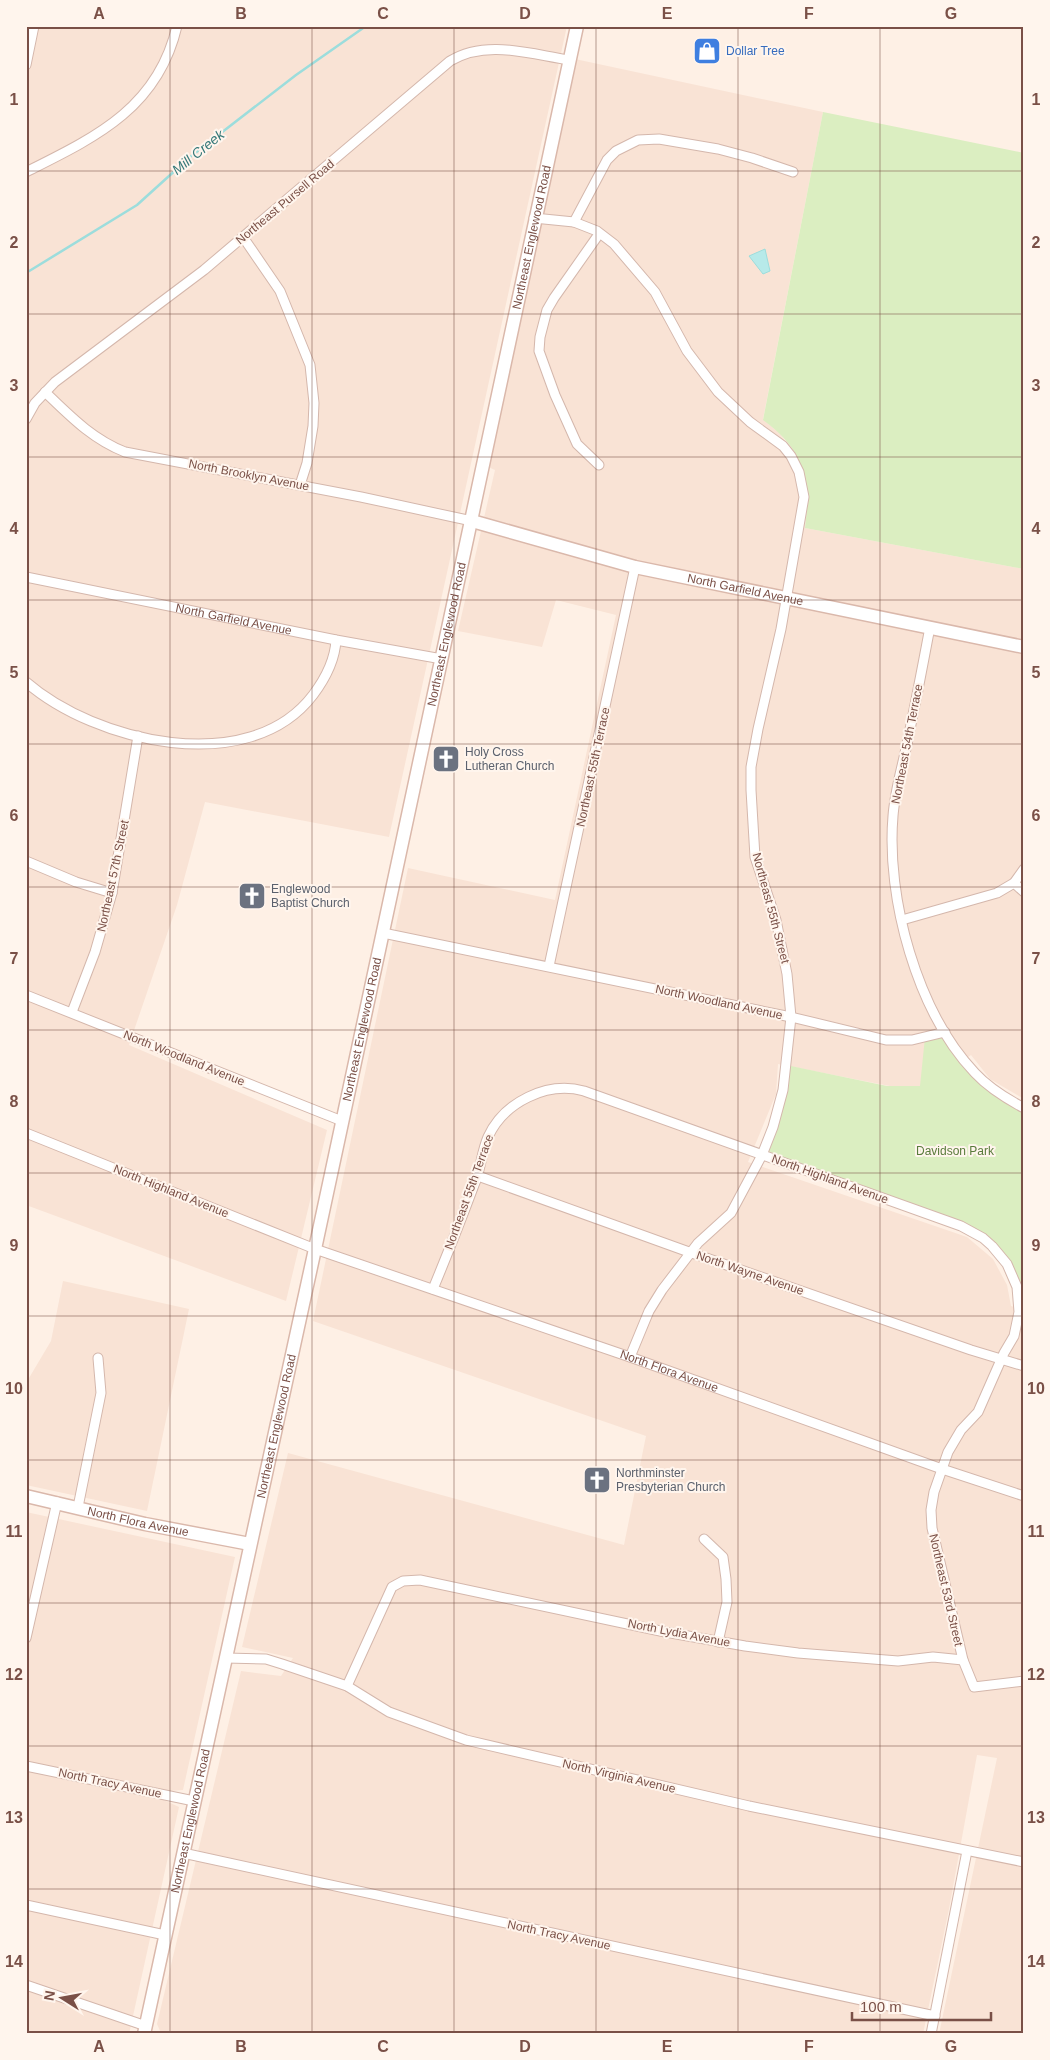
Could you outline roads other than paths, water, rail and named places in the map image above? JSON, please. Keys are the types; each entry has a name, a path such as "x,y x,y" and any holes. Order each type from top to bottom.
{"main road":[{"name":"Northeast Englewood Road","path":"145,2030 472,521 534,218 576,26"},
{"name":"North Garfield Avenue","path":"472,521 636,567 1024,647"},
{"name":"North Flora Avenue","path":"26,1496 145,1524 250,1544"}],"street":[{"path":"26,65 34,26"},
{"path":"26,172 77,147 116,120 139,101 153,84 164,66 177,26"},
{"name":"Northeast Pursell Road","path":"26,419 45,392 204,270 443,67 459,56 482,49 494,48 568,60"},
{"path":"574,222 607,160 616,152 638,140 659,140 718,149 792,172"},
{"name":"Northeast 55th Street","path":"534,218 574,222 592,228 614,244 642,276 666,310 691,357 718,392 750,422 783,446 794,461 802,484 804,497 787,597 753,752 751,790 755,857 780,939 787,974 791,1017 783,1090 773,1127 762,1155 731,1213 689,1252 662,1290 649,1311 630,1357"},
{"path":"599,234 547,310 543,323 540,351 554,395 577,444 599,465"},
{"path":"243,237 280,290 310,365 314,403 313,426 307,463 300,485"},
{"name":"North Brooklyn Avenue","path":"45,392 88,433 106,444 125,452 300,485 472,521"},
{"name":"Northeast 55th Terrace","path":"549,966 636,567"},
{"name":"North Garfield Avenue","path":"26,576 336,640 442,659"},
{"name":"Northeast 54th Terrace","path":"930,627 908,742 899,774 893,817 894,870 902,920 919,979 945,1032"},
{"path":"26,682 65,709 89,721 138,736 182,743 204,744 248,737 272,730 300,709 318,688 336,650 336,640"},
{"name":"Northeast 57th Street","path":"72,1012 95,952 112,893 138,736"},
{"path":"26,861 76,882 112,893"},
{"path":"902,920 997,893 1014,883 1024,869"},
{"path":"1014,883 1024,892"},
{"name":"North Woodland Avenue","path":"383,933 791,1017 886,1040 912,1040 945,1032"},
{"name":"North Woodland Avenue","path":"26,995 342,1121"},
{"path":"945,1032 975,1073 998,1092 1024,1108"},
{"name":"North Highland Avenue","path":"544,1091 564,1088 584,1091 973,1231 992,1246 1007,1264 1015,1282 1019,1300 1018,1325 1001,1359"},
{"name":"Northeast 55th Terrace","path":"433,1289 478,1176 488,1138 498,1121 516,1104 544,1091"},
{"name":"North Highland Avenue","path":"26,1134 315,1249"},
{"name":"North Wayne Avenue","path":"478,1176 689,1252 1024,1366"},
{"name":"North Flora Avenue","path":"315,1249 630,1357 942,1469 1024,1496"},
{"path":"78,1507 101,1393 98,1358"},
{"name":"Northeast 53rd Street","path":"1001,1359 978,1412 954,1441 942,1469 934,1492 932,1528 963,1660 974,1687 1024,1681"},
{"path":"26,1638 57,1502"},
{"path":"704,1539 723,1557 726,1579 727,1602 718,1642"},
{"name":"North Lydia Avenue","path":"347,1686 388,1592 399,1583 420,1580 718,1642 852,1658 898,1661 933,1657 963,1660"},
{"name":"North Virginia Avenue","path":"226,1658 266,1659 347,1686 389,1712 466,1740 749,1806 967,1852 1024,1862"},
{"name":"North Tracy Avenue","path":"26,1766 194,1801"},
{"name":"North Tracy Avenue","path":"183,1852 935,2016"},
{"path":"931,2034 967,1852"},
{"path":"26,1905 165,1935"},
{"path":"26,1985 145,2030"}],"water":[{"path":"765,249 770,271 763,274 749,256"}],"waterway":[{"name":"Mill Creek","path":"26,273 137,205 190,157 296,75 366,26"}],"place":[{"name":"Dollar Tree","path":"707,51"},
{"name":"Holy Cross Lutheran Church","path":"446,759"},
{"name":"Englewood Baptist Church","path":"252,896"},
{"name":"Northminster Presbyterian Church","path":"597,1480"}],"park label":[{"name":"Davidson Park","path":"955,1151"}]}
